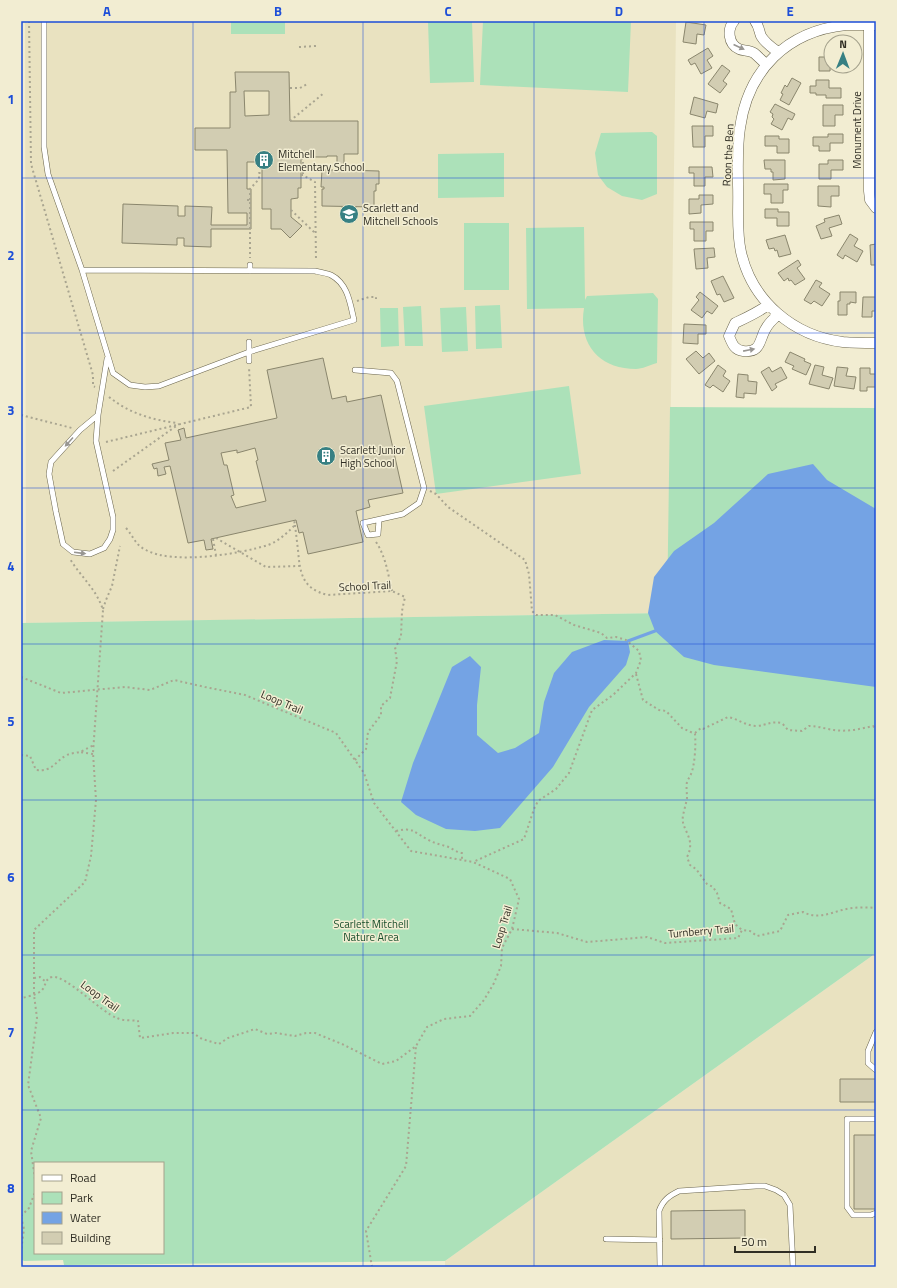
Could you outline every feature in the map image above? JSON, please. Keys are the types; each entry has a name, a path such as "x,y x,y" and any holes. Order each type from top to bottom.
{"street":[{"path":"734,21 730,27 732,43 739,49 754,53 766,64"},
{"path":"755,21 759,25 761,35 766,43 778,52"},
{"name":"Roon the Ben","path":"872,25 846,26 826,29 805,36 778,52 766,64 755,81 748,97 740,127 738,144 739,230 741,251 748,273 768,304 778,315 800,329 823,338 842,342 876,343"},
{"name":"Monument Drive","path":"872,25 869,191 870,200 876,208"},
{"path":"768,304 750,318 735,323 729,336 732,346 740,351 748,351 756,348 762,340 765,330 778,315"}],"lane":[{"path":"44,21 44,147 48,174 82,270 113,373 130,385 144,387 159,386 249,352 354,320 348,294 341,284 330,275 315,271 82,270"},
{"path":"250,265 250,271"},
{"path":"249,342 249,361"},
{"path":"98,415 80,430 51,462 49,474 63,544 73,552 90,554 104,548 110,539 113,530 113,518 96,441 98,415 108,356"},
{"path":"355,370 391,373 397,381 424,488 419,503 402,514 363,523 368,535 378,534 379,520"},
{"path":"876,1032 868,1051 868,1063 876,1070"},
{"path":"876,1119 847,1119 847,1207 854,1215 871,1215 876,1213"},
{"path":"660,1267 659,1211 661,1204 668,1196 680,1191 765,1186 784,1195 790,1205 793,1267"},
{"path":"606,1239 660,1240"}],"path":[{"path":"299,47 316,46"},
{"path":"290,88 300,88 307,84"},
{"path":"290,121 324,93"},
{"path":"301,158 303,158 302,175 315,182 316,261"},
{"path":"250,265 250,189 259,179 259,173 262,173"},
{"path":"291,210 315,234"},
{"path":"350,303 369,297 376,297 376,299"},
{"path":"106,442 251,407 249,361"},
{"path":"108,396 120,406 138,415 160,421 180,423"},
{"path":"21,415 76,429"},
{"path":"113,470 180,423"},
{"path":"424,488 436,494 448,507 525,560 529,574 532,611 536,615 556,615 574,625 601,633 607,638 616,637 626,640 639,651 641,660 636,673 613,695 592,710 569,774 556,789 538,801 524,839 473,862"},
{"name":"School Trail","path":"294,520 301,575 305,582 321,594 333,596 392,591 404,597 401,636 395,650 397,660 390,698 381,706 381,715 368,732 366,749 355,760"},
{"path":"126,528 138,546 148,552 183,558 216,555 268,545 279,540 295,525"},
{"path":"373,534 383,555 390,576 392,591"},
{"path":"216,555 214,538 240,551 266,567 299,566"},
{"path":"34,1172 31,1151 41,1118 28,1085 37,1018 34,995 34,930 85,882 91,856 96,800 93,754 103,610 112,586 120,546"},
{"path":"68,556 91,585 103,610"},
{"path":"636,673 643,700 659,710 666,712 682,728 695,734"},
{"name":"Loop Trail","path":"21,677 61,693 125,687 150,690 174,680 245,695 336,733 364,773 374,803 411,851 473,862 510,879 519,899 512,928 502,948 501,966 494,983 484,1000 470,1016 444,1019 427,1027 416,1046 396,1061 382,1064 342,1044 315,1033 306,1033 295,1036 276,1033 267,1034 256,1029 228,1038 219,1044 202,1039 193,1033 173,1033 140,1038 138,1022 117,1018 95,1005 82,991 57,977 50,977 46,982"},
{"path":"695,734 701,728 703,729 728,717 756,726 774,721 782,723 788,730 802,731 809,726 835,730 853,730 873,726 876,729"},
{"path":"695,734 696,745 692,773 687,782 687,797 683,816 683,824 690,840 690,852 687,857 690,865 696,869 708,884 713,887 717,893 720,903 731,909 736,924 742,930"},
{"path":"21,755 23,754 30,756 36,770 44,771 54,766 68,754 80,752 94,745"},
{"path":"80,752 93,754"},
{"path":"396,831 405,829 417,832 439,845 445,846 462,854 462,860"},
{"name":"Turnberry Trail","path":"512,928 558,933 587,942 647,938 665,943 738,938 742,930 750,931 758,936 780,931 788,915 803,912 810,916 835,913 841,910 863,907 876,908"},
{"path":"21,998 34,995 42,990 46,982 40,977 34,978"},
{"path":"372,1267 366,1231 406,1166 416,1046"},
{"path":"21,1251 24,1228 21,1216 29,1208 34,1195"}],"shaded area":[{"name":"Scarlett and Mitchell Schools","path":"25,21 676,21 668,613 26,623"},
{"path":"876,953 876,1264 624,1267 445,1267 445,1261"}],"green space":[{"path":"231,21 285,21 285,34 231,34"},
{"path":"428,21 472,21 474,82 430,83"},
{"path":"483,21 631,21 628,92 480,85"},
{"path":"652,132 657,136 657,194 642,200 622,196 607,187 598,175 595,153 601,133"},
{"path":"504,153 504,197 438,198 438,154"},
{"path":"464,223 509,223 509,290 464,290"},
{"path":"584,227 585,300 587,296 653,293 658,299 657,363 636,369 611,365 602,359 594,352 584,333 584,308 527,309 526,228"},
{"path":"500,305 502,348 476,349 475,306"},
{"path":"421,306 423,346 405,346 403,307"},
{"path":"466,307 468,351 442,352 440,308"},
{"path":"380,308 398,308 399,346 381,347"},
{"path":"569,386 581,474 436,494 424,406"},
{"name":"Scarlett Mitchell Nature Area","path":"670,407 876,408 876,953 445,1261 64,1265 63,1260 24,1261 21,1259 21,623 667,613"}],"water":[{"path":"813,464 827,480 876,509 876,687 714,665 684,657 655,631 648,613 654,577 674,551 714,523 768,474"},
{"path":"604,640 628,641 630,652 626,665 589,707 553,767 500,828 475,831 446,829 416,815 401,802 413,763 452,667 470,656 481,667 477,705 477,735 498,753 515,748 539,733 544,702 554,673 572,652"}],"building":[{"path":"686,22 706,25 704,35 697,34 696,44 683,42"},
{"path":"708,48 713,56 707,60 712,68 701,74 695,63 691,65 688,60"},
{"path":"819,57 823,57 823,71 819,71"},
{"path":"722,65 730,71 723,81 727,84 720,93 708,84"},
{"name":"Mitchell Elementary School","path":"235,72 289,72 290,121 358,121 358,154 344,154 344,170 379,171 379,184 376,184 376,191 374,191 374,207 322,206 322,189 324,189 324,187 321,187 322,170 337,170 337,156 301,157 301,188 298,188 298,198 291,199 291,217 302,226 290,238 281,229 271,229 271,209 262,209 262,162 247,162 247,189 251,189 251,229 211,229 211,247 184,246 184,238 177,238 177,245 122,243 123,204 178,206 178,216 185,216 185,206 212,207 211,225 247,225 247,213 228,213 227,150 195,150 195,128 230,128 230,92 236,92","holes":["244,91 269,91 269,115 245,116"]},
{"path":"792,78 801,83 789,105 780,100 783,94 781,93 785,85 787,87"},
{"path":"816,80 829,80 829,88 841,88 841,98 826,98 826,95 816,95 816,93 810,93 810,86 816,86"},
{"path":"694,97 718,104 716,113 707,111 705,118 690,114"},
{"path":"775,104 795,114 792,120 788,118 782,130 771,124 774,119 772,117 773,114 770,112"},
{"path":"823,105 843,105 843,115 835,115 835,126 823,126"},
{"path":"692,126 713,126 713,136 705,136 705,147 693,147"},
{"path":"828,134 843,134 843,143 830,143 830,151 819,151 819,146 813,146 813,137 828,137"},
{"path":"765,136 779,136 779,139 789,139 789,153 777,153 777,146 765,146"},
{"path":"764,160 785,160 785,179 773,180 773,172 771,172 771,169 765,169"},
{"path":"828,160 843,160 843,170 831,170 831,179 819,179 819,164 828,164"},
{"path":"689,167 712,167 713,177 705,177 705,186 694,186 694,173 689,173"},
{"path":"764,184 788,184 788,190 783,190 783,203 771,203 771,194 764,194"},
{"path":"818,186 839,186 839,196 831,196 831,207 818,206"},
{"path":"699,195 713,195 713,204 701,205 701,213 689,214 689,199 699,199"},
{"path":"765,209 778,209 778,212 789,212 789,226 777,226 777,218 765,218"},
{"path":"839,215 842,224 829,228 832,236 821,239 816,226 825,222 824,219"},
{"path":"690,222 713,222 713,231 706,231 706,241 694,241 694,229 690,229"},
{"path":"850,234 858,239 854,246 863,251 857,262 845,255 843,259 837,255"},
{"path":"785,235 791,254 779,257 777,250 775,251 774,248 769,249 766,240"},
{"path":"876,244 876,265 871,265 870,245"},
{"path":"714,248 715,257 707,258 708,268 696,269 694,249"},
{"path":"798,260 801,265 797,268 805,279 795,285 791,280 789,281 788,278 784,281 778,273"},
{"path":"723,276 734,298 724,302 720,294 717,295 711,281"},
{"path":"816,280 822,283 819,287 830,294 822,306 814,301 811,304 804,300"},
{"path":"700,292 718,306 712,314 707,311 702,318 691,310 699,300 696,297"},
{"path":"840,292 856,292 856,303 850,302 850,304 847,304 847,315 838,315 838,301 840,301"},
{"path":"863,297 876,297 876,311 872,311 872,317 862,317"},
{"path":"684,324 706,325 706,334 698,334 698,344 683,343"},
{"path":"696,351 703,358 709,353 715,361 699,374 686,359"},
{"path":"790,352 805,359 804,361 811,364 806,375 792,369 794,366 785,362"},
{"name":"Scarlett Junior High School","path":"323,358 332,399 346,396 347,402 381,395 403,493 368,500 370,507 356,511 363,542 308,554 303,532 299,533 296,520 211,539 213,549 206,550 204,540 188,543 170,466 164,467 166,474 158,476 157,468 154,469 152,464 169,460 165,443 181,440 178,430 184,428 186,438 277,418 267,370","holes":["255,448 258,460 256,461 266,501 236,508 231,496 234,495 227,465 224,465 221,453 237,450 237,453"]},
{"path":"718,365 726,371 723,376 730,381 723,392 713,385 710,388 705,385"},
{"path":"815,365 824,367 822,375 833,378 829,389 809,384"},
{"path":"769,367 772,372 781,367 787,378 775,384 777,387 772,391 761,372"},
{"path":"837,367 848,368 846,376 856,377 854,389 834,386"},
{"path":"860,368 870,368 870,374 876,374 876,387 867,387 867,391 860,391"},
{"path":"738,374 748,375 748,381 757,382 756,394 744,393 744,398 736,397"},
{"path":"840,1079 876,1079 876,1102 840,1102"},
{"path":"854,1135 876,1135 876,1209 854,1209"},
{"path":"745,1210 745,1238 671,1239 671,1211"}],"waterway":[{"path":"628,641 655,631"}],"place":[{"name":"Mitchell Elementary School","path":"264,160"},
{"name":"Scarlett and Mitchell Schools","path":"349,214"},
{"name":"Scarlett Junior High School","path":"326,456"}]}
